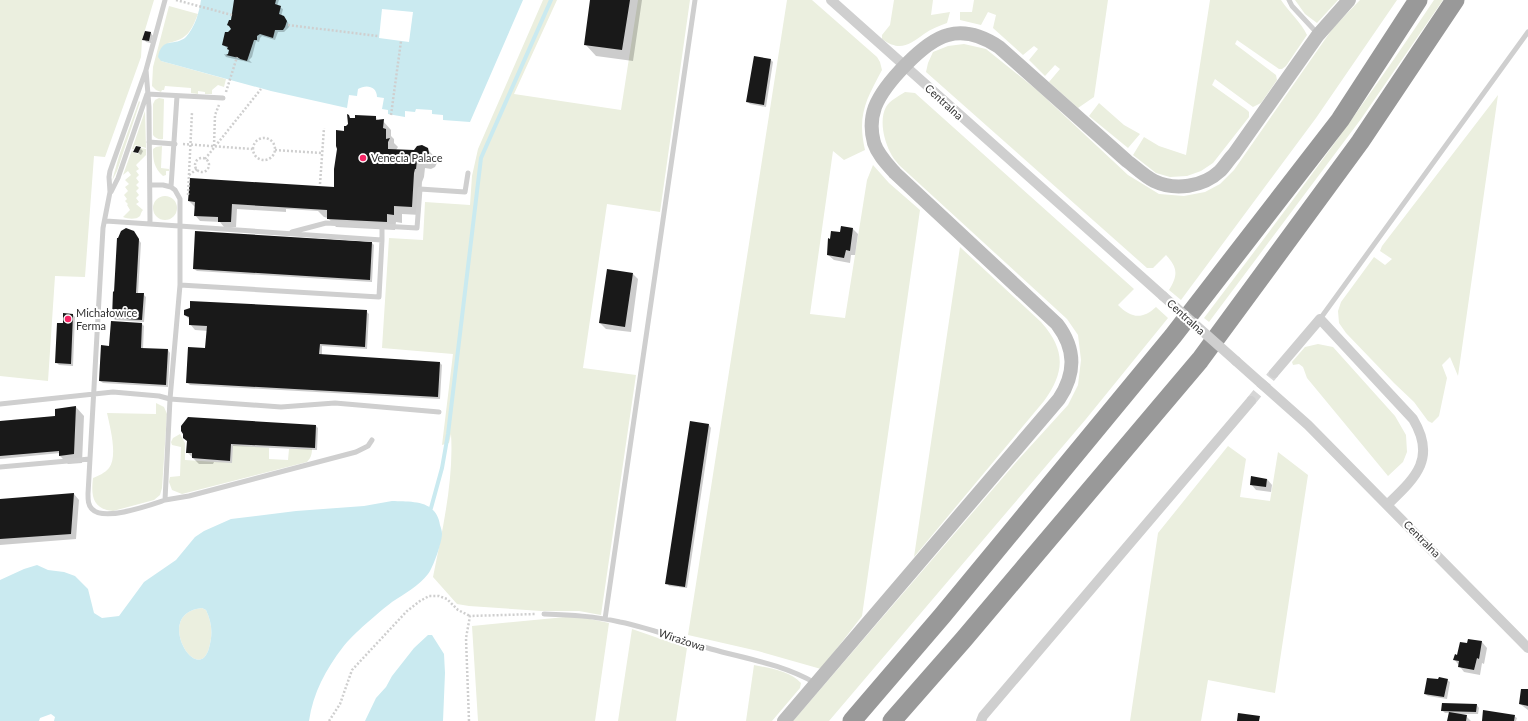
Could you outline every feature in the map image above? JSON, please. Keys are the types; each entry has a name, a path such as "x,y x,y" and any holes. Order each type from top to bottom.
{"highway":[{"path":"852,721 947,610 1173,336 1340,120 1418,0"},
{"path":"892,721 1200,360 1360,142 1455,0"}],"street":[{"name":"Centralna","path":"831,0 1308,425 1528,648"},
{"path":"784,721 1059,399 1070,378 1070,350 1062,330 1057,324 900,177 880,156 874,143 873,135 872,121 875,107 884,92 904,66 909,60 932,42 949,34 962,33 988,39 1146,176 1164,185 1192,185 1211,177 1224,166 1318,35 1349,0"},
{"path":"1274,373 1320,319 1413,419 1420,432 1423,449 1419,470 1415,477 1388,505"},
{"path":"981,721 983,716 1251,401"}],"lane":[{"path":"165,0 146,70 109,177 110,192 103,233 88,494 89,504 96,512 108,514 122,512 356,452 368,446 372,440"},
{"path":"605,619 695,0"},
{"path":"1288,0 1318,35"},
{"path":"1320,319 1528,32"},
{"path":"146,70 149,107 150,224"},
{"path":"147,94 223,98"},
{"path":"110,192 118,178 147,94"},
{"path":"171,187 177,96"},
{"path":"149,142 175,144"},
{"path":"287,233 326,223 417,228 420,189 465,192 468,173"},
{"path":"150,185 163,185 171,187 179,195 180,202 180,285 170,399 165,500"},
{"path":"106,221 382,240"},
{"path":"180,285 379,297 382,226"},
{"path":"0,404 113,392 159,396 170,399 281,407 334,403 439,412"},
{"path":"0,467 90,459"},
{"name":"Wirażowa","path":"544,614 584,616 605,619 657,631 710,648 773,664 797,673 816,683"}],"path":[{"path":"176,0 232,15"},
{"path":"288,25 378,36"},
{"path":"391,115 401,41"},
{"path":"228,88 237,57"},
{"path":"197,169 197,161 200,159 205,159 261,89"},
{"path":"215,146 215,115 223,98"},
{"path":"180,202 187,203 192,112"},
{"path":"320,184 324,128"},
{"path":"264,138 272,142 275,150 271,158 263,160 255,156 252,148 256,140 264,138"},
{"path":"175,144 252,148"},
{"path":"275,150 322,153"},
{"path":"197,169 202,172 207,170 209,165 205,159"},
{"path":"189,175 197,169"},
{"path":"329,721 340,704 352,670 411,608 428,596 439,596 446,599 458,610 470,616 544,614"},
{"path":"468,721 466,638 470,616"}],"green space":[{"path":"0,0 154,0 142,40 141,57 105,157 94,156 85,277 55,276 48,381 0,376"},
{"path":"543,0 557,0 514,94 621,110 638,0 690,0 660,212 607,204 583,368 636,375 601,615 579,611 541,611 457,604 433,577 451,469 451,434 449,443 442,445 453,354 382,348 389,238 423,240 425,202 470,205 472,176 478,149"},
{"path":"787,0 812,0 877,57 882,70 871,90 864,108 862,127 865,150 844,160 833,151 810,314 845,318 867,180 873,165 889,183 920,210 862,616 821,669 758,651 688,635"},
{"path":"894,0 933,0 931,15 950,12 947,23 938,26 904,46 888,43 882,39 882,35 890,25"},
{"path":"974,0 1108,0 1094,97 1078,108 1049,82 1060,69 1055,65 1045,76 1029,60 1038,49 1034,46 1023,55 993,28 996,15 988,12 981,25 960,20 960,12 972,12"},
{"path":"1210,0 1281,0 1302,26 1307,35 1286,66 1282,69 1279,69 1237,40 1235,44 1276,75 1277,80 1261,103 1253,107 1215,79 1212,85 1247,110 1249,112 1249,117 1213,163 1201,171 1187,176 1170,177 1156,173 1133,155 1144,137 1159,146 1186,155"},
{"path":"1295,0 1338,0 1317,23 1305,14"},
{"path":"1360,0 1397,0 1316,118 1181,300 1169,290 1174,280 1175,268 1166,255 1153,268 1147,268 926,72 933,52 948,46 964,44 986,49 1037,90 1128,175 1159,194 1184,196 1205,192 1220,184 1234,170 1333,28"},
{"path":"1434,0 1443,0 1361,119 1209,322 1204,318 1293,200 1407,41"},
{"path":"169,6 198,14 191,30 184,37 168,43 161,61 226,79 224,87 218,85 212,90 212,94 205,94 205,92 198,91 198,94 191,93 191,88 165,86 164,90 161,92 152,86 153,67"},
{"path":"905,92 915,93 1134,289 1118,305 1127,313 1141,316 1156,307 1168,318 1086,419 829,721 793,721 1018,460 1068,405 1078,385 1081,360 1078,335 1067,319 899,165 892,156 883,130 884,112 890,102"},
{"path":"1498,95 1458,376 1450,357 1442,365 1447,378 1439,416 1432,423 1428,421 1414,402 1346,333 1339,323 1338,311 1341,302 1374,257 1385,265 1392,259 1380,251 1382,246"},
{"path":"159,98 164,99 163,139 157,138 153,135 153,104 155,100"},
{"path":"139,101 140,102 117,171 112,181 119,156"},
{"path":"1099,103 1124,125 1140,134 1128,148 1089,116"},
{"path":"145,111 146,148 135,145 134,149 132,149"},
{"path":"162,146 161,168 169,169 169,171 166,171 166,175 163,176 156,167 153,153 153,149"},
{"path":"141,148 146,149 146,155 136,165 139,169 136,171 139,175 136,178 139,182 136,185 139,188 136,191 139,195 136,198 139,202 136,204 143,210 140,216 134,219 127,218 123,217 130,210 125,201 127,199 124,195 128,191 125,187 129,184 125,180 131,175 128,171 123,175 132,150 138,154"},
{"path":"165,196 173,200 177,208 173,216 165,220 157,216 153,208 157,200"},
{"path":"960,247 1041,322 1049,332 1055,342 1058,352 1060,361 1059,371 1051,390 1044,401 914,557"},
{"path":"1318,344 1333,347 1395,416 1406,435 1407,452 1403,462 1388,476 1307,378 1303,367 1299,364 1293,365 1292,362 1305,347"},
{"path":"156,403 164,407 167,414 162,488 160,495 154,500 113,511 106,510 94,500 92,484 93,478 106,471 112,463 113,449 107,413 156,414"},
{"path":"180,434 185,443 185,460 232,463 233,445 269,448 269,459 288,460 289,449 312,449 312,453 307,462 182,494 172,490 169,482 170,477 180,476 181,447 172,445 171,442 173,438"},
{"path":"1228,446 1246,459 1240,497 1270,501 1278,452 1308,475 1275,693 1208,680 1201,721 1130,721 1158,533"},
{"path":"202,608 206,610 210,619 211,638 209,648 203,658 196,659 189,654 183,645 179,633 180,622 187,613"},
{"path":"576,616 609,623 595,721 478,721 472,626"},
{"path":"632,629 687,648 676,721 618,721"},
{"path":"754,665 785,673 801,683 800,688 772,721 746,721"}],"water":[{"path":"201,0 523,0 470,122 443,120 443,115 432,114 432,110 416,109 415,112 405,111 405,117 388,114 388,110 382,109 384,98 377,97 375,90 368,86 358,89 357,96 349,95 347,108 271,91 161,61 158,57 163,46 182,40 192,29"},
{"path":"392,501 414,502 428,506 438,517 442,533 441,543 428,574 411,590 392,602 366,624 347,642 337,655 317,691 309,721 54,721 55,717 51,714 40,718 39,721 0,721 0,580 37,565 48,570 64,572 75,576 88,589 94,613 102,618 119,616 144,582 176,560 195,537 204,531 231,519 296,511 364,506","holes":["202,608 206,610 210,619 211,629 209,648 203,658 196,659 189,654 183,645 179,633 180,622 187,613"]},
{"path":"428,635 432,635 444,654 445,673 443,721 365,721 376,698 386,687 392,676 414,648"}],"pier":[{"path":"382,9 413,12 409,42 379,38"}],"building":[{"path":"234,0 276,0 275,4 281,6 279,14 284,16 287,21 283,30 275,30 273,38 260,34 257,36 257,40 254,40 247,61 226,55 228,54 229,50 227,49 228,47 222,45 225,32 228,32 231,29 227,25 229,20 231,20"},
{"path":"590,0 630,0 622,50 584,45"},
{"path":"145,31 151,32 149,41 142,40"},
{"path":"754,56 771,59 764,105 746,102"},
{"path":"347,114 350,118 355,118 355,115 376,116 376,120 384,119 383,128 386,129 386,139 390,138 388,142 388,149 414,150 417,146 422,145 428,148 428,158 424,160 417,160 414,173 412,207 394,206 394,215 387,214 387,222 327,219 327,210 232,204 231,222 218,222 218,217 194,216 195,202 188,201 190,178 334,187 334,169 337,149 336,130 344,131 344,126 348,124"},
{"path":"136,146 141,147 138,153 133,152"},
{"path":"841,226 853,228 850,251 846,250 844,258 827,255 828,238 830,239 831,231 840,232"},
{"path":"126,228 134,231 139,239 136,293 144,293 142,320 112,318 117,238 121,231"},
{"path":"195,231 372,242 370,280 193,269"},
{"path":"607,269 633,273 625,327 599,323"},
{"path":"190,301 367,310 365,347 320,344 319,354 440,362 438,397 186,383 188,347 205,348 207,326 189,325 189,317 184,315 184,310 190,308"},
{"path":"63,313 73,314 71,364 55,363 57,323 63,323"},
{"path":"111,321 142,323 141,348 168,349 166,385 99,381 101,345 109,346"},
{"path":"76,406 74,454 59,456 59,451 0,456 0,421 55,416 55,409"},
{"path":"188,417 316,425 315,448 231,444 230,461 192,458 192,453 186,453 187,441 183,438 181,431 181,426"},
{"path":"690,421 709,424 685,587 665,584"},
{"path":"1251,476 1267,479 1266,487 1250,485"},
{"path":"74,493 71,534 0,539 0,499"},
{"path":"1468,639 1482,641 1479,659 1477,658 1474,670 1458,667 1459,661 1453,660 1455,654 1457,655 1460,642 1467,643"},
{"path":"1439,677 1448,679 1444,697 1424,694 1427,678 1438,679"},
{"path":"1521,689 1528,689 1528,706 1519,704"},
{"path":"1442,703 1477,704 1476,712 1441,711"},
{"path":"1483,710 1515,715 1514,721 1482,721"},
{"path":"1449,712 1467,715 1466,721 1447,721"},
{"path":"1238,713 1260,716 1259,721 1237,721"}],"waterway":[{"path":"431,508 442,468 448,434 481,158 551,0"}],"tunnel":[{"path":"1251,401 1274,373"}],"place":[{"name":"Venecia Palace","path":"363,158"},
{"name":"Michałowice Ferma","path":"68,319"}]}
